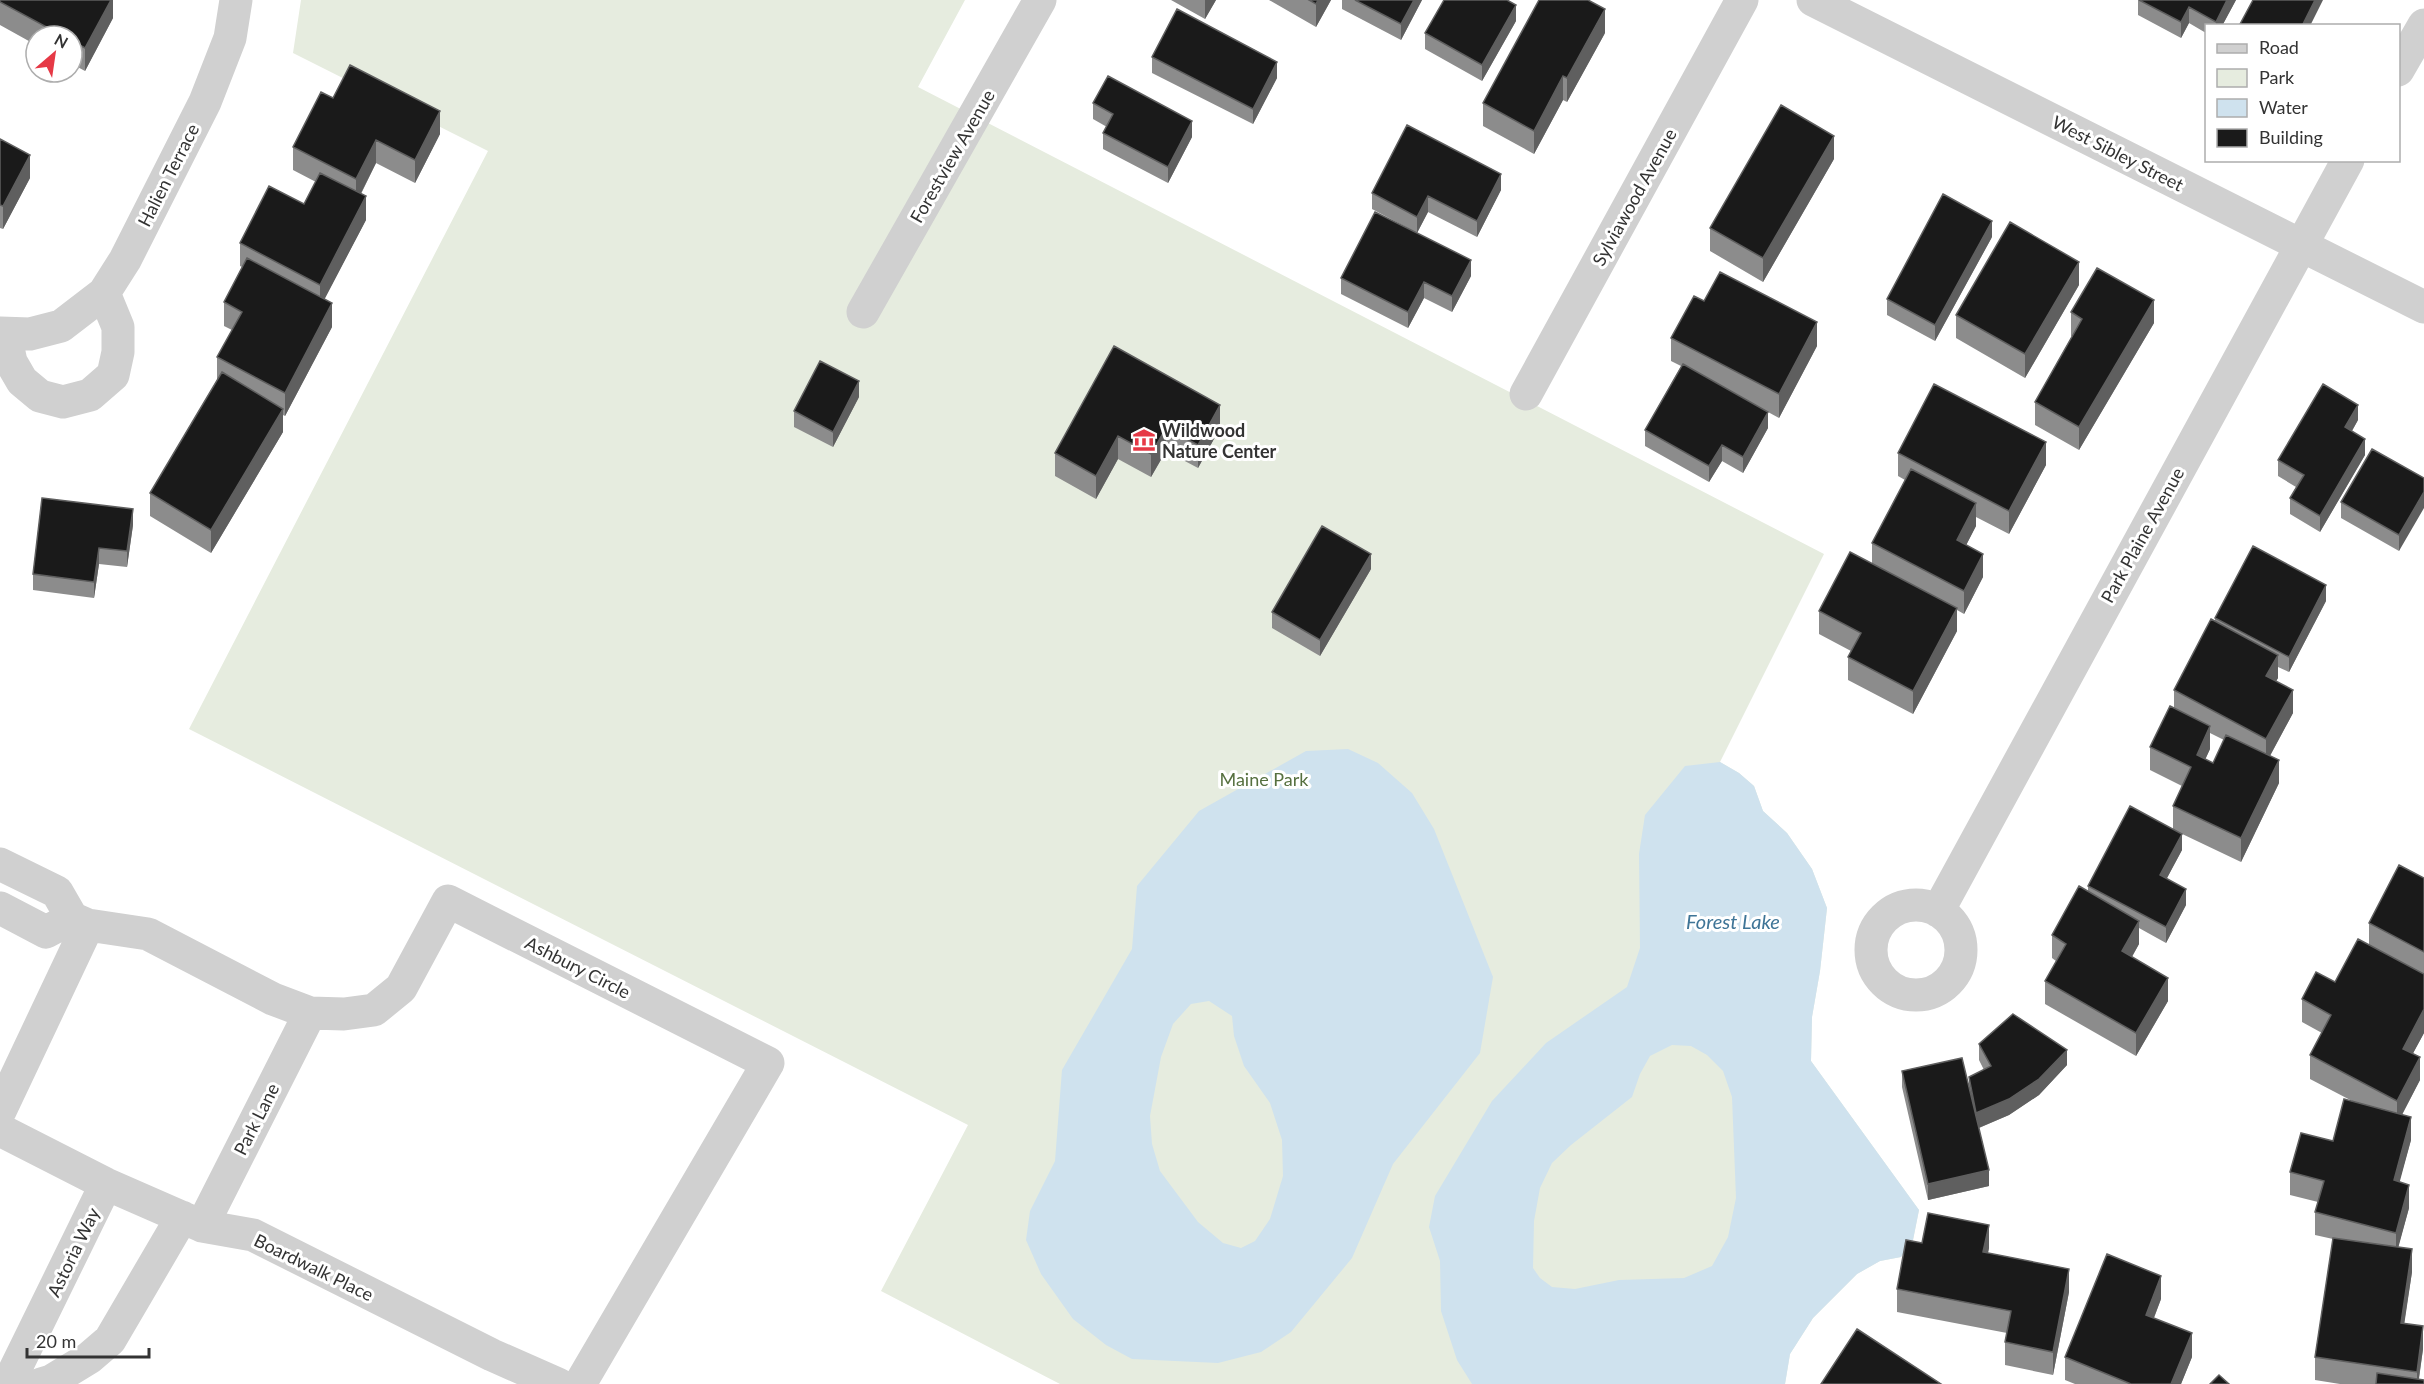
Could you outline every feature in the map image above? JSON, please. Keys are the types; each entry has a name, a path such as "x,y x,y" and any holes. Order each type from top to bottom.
{"street":[{"name":"Halien Terrace","path":"2,334 30,334 61,326 104,293 125,260 205,102 230,38 236,0"},
{"name":"Forestview Avenue","path":"863,312 1040,0"},
{"name":"Sylviawood Avenue","path":"1526,394 1742,0"},
{"name":"West Sibley Street","path":"1813,0 2424,307"},
{"path":"2400,67 2424,25"},
{"name":"Park Plaine Avenue","path":"1938,911 2347,162"},
{"path":"2,334 11,362 22,381 40,396 63,402 90,395 113,375 118,352 118,327 104,293"},
{"path":"0,864 57,892 80,922"},
{"name":"Ashbury Circle","path":"80,922 148,934 273,999 310,1013 344,1014 374,1010 401,988 448,901 768,1063 580,1384"},
{"path":"0,908 46,932 80,922"},
{"path":"0,1111 80,922"},
{"name":"Park Lane","path":"41,1384 51,1381 89,1358 110,1340 192,1222 310,1013"},
{"name":"Boardwalk Place","path":"0,1130 106,1184 192,1222 254,1235 492,1355 558,1384"},
{"name":"Astoria Way","path":"8,1384 106,1184"}],"green space":[{"name":"Maine Park","path":"301,0 965,0 918,87 1824,554 1720,762 1739,773 1754,786 1763,811 1787,833 1812,869 1827,908 1812,1017 1811,1061 1919,1210 1913,1240 1901,1257 1880,1261 1857,1274 1813,1318 1790,1354 1785,1384 1060,1384 881,1291 968,1125 189,729 488,151 293,53"}],"water":[{"path":"1348,749 1378,763 1412,793 1434,829 1493,977 1480,1053 1393,1164 1352,1258 1291,1332 1261,1352 1218,1363 1132,1359 1106,1345 1073,1319 1041,1274 1026,1240 1030,1211 1055,1161 1062,1070 1132,949 1137,886 1199,811 1306,751","holes":["1209,1001 1232,1016 1234,1036 1244,1066 1270,1103 1282,1140 1283,1176 1270,1219 1255,1241 1241,1248 1223,1243 1198,1222 1160,1171 1152,1144 1150,1116 1161,1057 1173,1024 1191,1004"]},
{"name":"Forest Lake","path":"1720,762 1739,773 1754,786 1763,811 1787,833 1812,869 1827,908 1812,1017 1811,1061 1919,1210 1913,1240 1901,1257 1880,1261 1857,1274 1813,1318 1790,1354 1785,1384 1472,1384 1457,1360 1441,1311 1440,1261 1429,1227 1435,1196 1492,1101 1546,1043 1627,987 1640,948 1639,854 1645,815 1685,766","holes":["1672,1045 1691,1046 1707,1055 1723,1071 1732,1097 1736,1198 1728,1237 1712,1266 1684,1278 1619,1280 1575,1289 1552,1287 1540,1278 1533,1268 1534,1221 1540,1188 1552,1163 1632,1097 1640,1074 1650,1056"]}],"building":[{"path":"0,0 111,0 85,48 84,24 41,24"},
{"path":"1355,0 1414,0 1401,24"},
{"path":"1444,0 1507,0 1516,5 1482,65 1425,33"},
{"path":"1539,0 1588,0 1605,9 1567,78 1563,76 1534,131 1483,103"},
{"path":"2139,0 2227,0 2216,22 2189,7 2181,22"},
{"path":"2253,0 2315,0 2303,24 2240,24"},
{"path":"1177,9 1277,62 1253,109 1152,57"},
{"path":"350,65 440,111 415,160 376,140 356,179 293,147 321,92 333,98"},
{"path":"1108,76 1192,121 1168,167 1103,133 1113,114 1093,103"},
{"path":"1781,105 1834,136 1763,258 1710,228"},
{"path":"1407,125 1501,174 1477,221 1428,196 1417,217 1372,193"},
{"path":"0,139 30,155 3,206 0,205"},
{"path":"320,173 366,196 320,285 240,243 269,186 304,204"},
{"path":"1943,194 1992,221 1935,325 1887,299"},
{"path":"1375,212 1471,260 1452,296 1424,282 1408,312 1341,278"},
{"path":"2010,222 2079,262 2025,354 1956,315"},
{"path":"247,258 332,303 285,393 217,357 242,312 224,302"},
{"path":"2097,268 2154,300 2079,427 2035,402 2082,319 2071,312"},
{"path":"1720,272 1817,322 1779,394 1671,338 1694,296 1704,301"},
{"name":"Wildwood Nature Center","path":"1114,346 1220,405 1198,445 1166,428 1151,454 1118,436 1096,476 1055,453"},
{"path":"820,361 859,381 833,432 794,411"},
{"path":"1683,364 1768,412 1743,457 1722,445 1709,466 1645,430"},
{"path":"222,372 283,409 211,530 150,493"},
{"path":"1934,384 2046,442 2009,511 1898,453"},
{"path":"2323,384 2358,405 2345,427 2365,439 2320,516 2290,498 2304,475 2278,460"},
{"path":"2372,449 2424,478 2424,492 2399,535 2341,502"},
{"path":"1911,469 1976,503 1957,540 1983,554 1964,591 1872,543"},
{"path":"42,498 133,509 127,551 99,548 94,582 33,574"},
{"path":"1322,526 1371,554 1320,640 1272,612"},
{"path":"2253,546 2326,585 2289,657 2215,618"},
{"path":"1850,552 1957,608 1913,691 1848,657 1861,633 1819,611"},
{"path":"2211,619 2278,655 2266,676 2293,690 2266,739 2174,690"},
{"path":"2170,706 2210,726 2197,755 2213,763 2226,735 2279,760 2241,838 2173,806 2191,767 2150,747"},
{"path":"2130,806 2182,834 2160,875 2186,889 2166,927 2088,886"},
{"path":"2399,865 2424,878 2424,952 2369,923"},
{"path":"2079,886 2139,921 2122,951 2168,978 2136,1033 2045,981 2066,944 2052,935"},
{"path":"2358,939 2424,974 2424,1009 2403,1049 2420,1057 2397,1101 2310,1055 2331,1015 2302,999 2316,972 2335,982"},
{"path":"2013,1014 2067,1050 2039,1079 2009,1099 1976,1113 1969,1077 1991,1066 1979,1044"},
{"path":"1962,1058 1989,1170 1928,1184 1902,1071"},
{"path":"2344,1099 2411,1117 2394,1180 2409,1185 2396,1233 2315,1212 2324,1181 2290,1172 2301,1133 2333,1141"},
{"path":"1928,1213 1989,1225 1983,1252 2069,1269 2053,1352 2005,1342 2011,1311 1897,1289 1906,1240 1922,1243"},
{"path":"2333,1238 2412,1249 2401,1323 2423,1326 2417,1372 2315,1357"},
{"path":"2107,1254 2161,1276 2146,1315 2192,1333 2171,1384 2131,1384 2065,1357"},
{"path":"1857,1329 1941,1384 1821,1384"},
{"path":"2377,1373 2424,1380 2424,1384 2376,1384"},
{"path":"2219,1375 2229,1384 2210,1384"}],"place":[{"name":"Wildwood Nature Center","path":"1144,440"}]}
